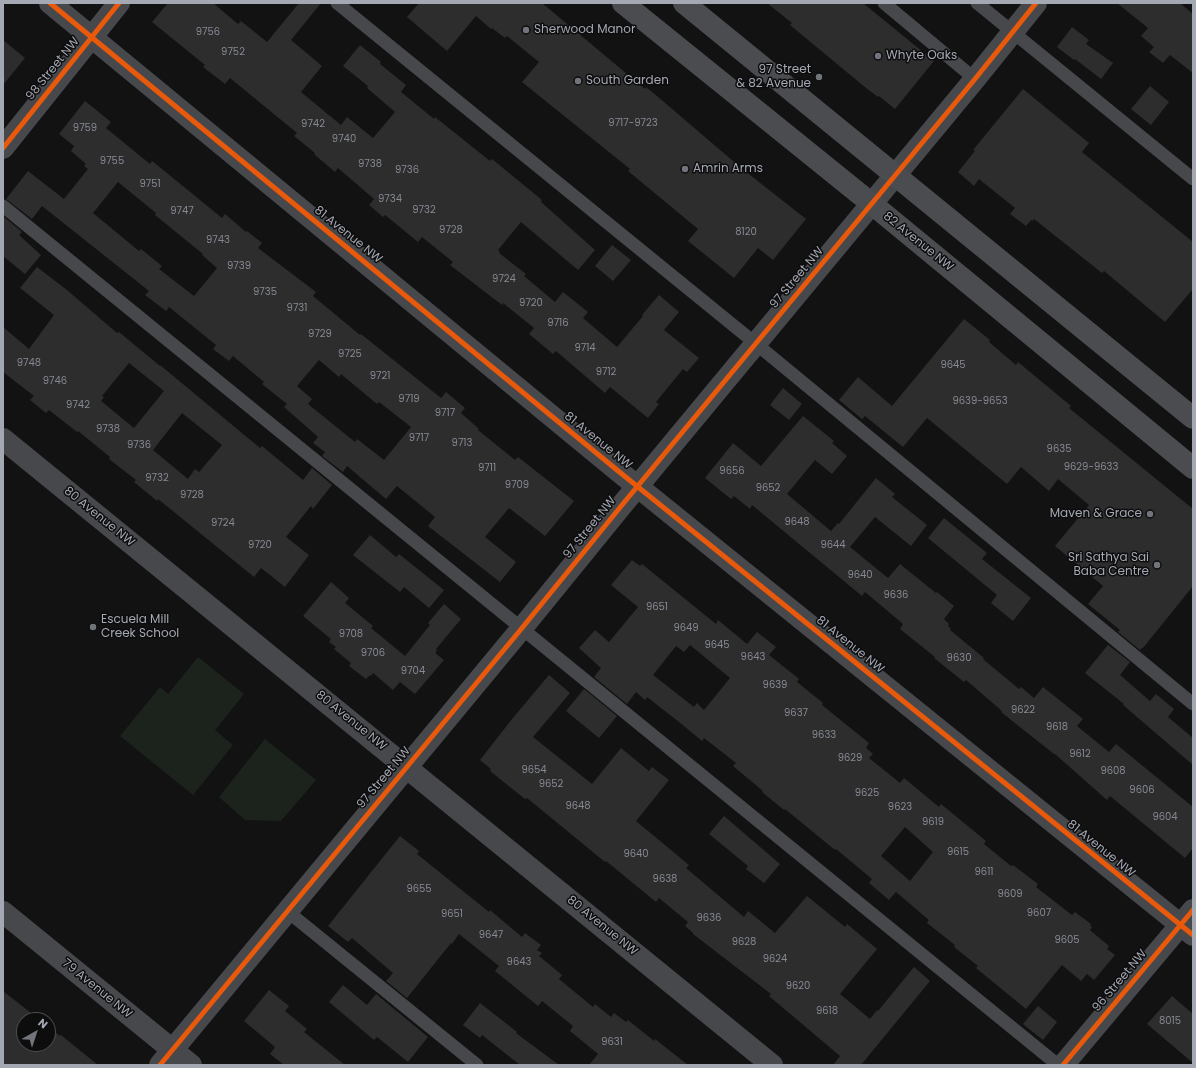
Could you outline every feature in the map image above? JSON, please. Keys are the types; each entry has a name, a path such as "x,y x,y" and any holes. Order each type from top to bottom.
{"main road":[{"name":"82 Avenue NW","path":"623,3 872,204 1193,468"},
{"path":"684,3 1193,418"}],"street":[{"name":"81 Avenue NW","path":"50,3 637,486 1189,923"},
{"name":"98 Street NW","path":"3,148 119,3"},
{"name":"97 Street NW","path":"166,1057 522,628 637,486 872,204 1036,3"},
{"name":"80 Avenue NW","path":"3,439 772,1065"},
{"name":"79 Avenue NW","path":"3,912 166,1057 191,1065"},
{"name":"96 Street NW","path":"1063,1065 1189,923"}],"lane":[{"path":"337,3 1193,704"},
{"path":"884,3 975,79"},
{"path":"977,3 1193,179"},
{"path":"3,206 1058,1065"},
{"path":"288,911 477,1065"}],"shaded area":[{"path":"198,657 244,694 215,730 233,745 193,795 120,736 160,687 168,694"},
{"path":"265,739 316,780 281,821 245,820 219,797"}],"building":[{"path":"168,3 213,3 238,24 241,21 267,42 299,3 321,3 291,40 322,66 301,92 341,125 347,117 373,138 395,112 367,88 368,86 343,66 360,45 381,62 380,64 406,85 401,92 490,161 492,159 542,200 541,202 595,250 578,270 521,222 498,250 500,252 499,253 526,274 524,276 555,302 563,292 588,312 583,318 617,347 659,295 679,312 664,330 699,358 687,372 683,369 656,402 659,404 648,418 610,387 605,393 556,351 553,354 529,334 534,328 503,303 502,305 450,265 453,262 422,237 418,242 385,215 383,217 369,205 374,199 338,168 335,172 294,136 297,133 230,78 225,84 203,67 205,65 152,22"},
{"path":"419,3 542,3 645,89 646,87 740,167 806,219 773,260 758,248 734,278 688,241 698,229 628,171 630,169 522,82 539,62 507,36 505,38 492,28 491,29 476,16 447,51 407,17"},
{"name":"Whyte Oaks","path":"767,3 863,3 934,61 895,109 866,88 790,25 792,23"},
{"path":"1117,3 1180,3 1193,14 1193,73 1170,55 1163,63 1149,52 1154,47 1141,36 1148,28"},
{"path":"1072,27 1089,40 1086,44 1113,63 1101,79 1057,47"},
{"path":"3,40 25,58 3,85"},
{"path":"1150,86 1169,102 1151,125 1131,109"},
{"path":"1023,89 1089,143 1082,152 1193,242 1193,289 1165,322 1104,271 1102,273 1034,219 1032,221 1031,220 1026,226 1010,214 1015,208 979,179 974,186 958,172 975,151 973,150"},
{"path":"85,101 111,122 106,128 150,164 152,161 222,218 225,214 246,232 247,231 262,243 258,248 316,292 313,296 360,335 361,334 441,398 446,392 465,408 461,413 479,429 478,430 515,460 518,457 574,501 545,536 509,508 485,537 516,562 500,582 428,526 435,517 397,486 386,499 347,466 343,472 322,456 325,452 313,443 318,437 284,407 287,404 262,384 264,382 233,356 229,361 213,349 216,345 169,307 166,311 145,295 149,291 42,206 32,219 6,199 28,171 64,199 88,169 84,166 86,164 71,151 74,146 59,134","holes":["118,182 156,213 155,215 203,254 202,255 217,268 194,296 159,269 162,266 141,249 139,251 93,213","319,360 339,377 341,374 377,404 379,402 411,427 384,460 357,439 355,442 308,404 312,399 297,386"]},
{"path":"3,216 22,232 19,235 41,255 25,274 3,256"},
{"path":"612,245 631,260 613,281 595,266"},
{"path":"37,267 67,290 117,333 119,332 160,365 260,448 262,446 303,480 312,468 332,485 313,509 311,506 286,537 309,555 285,587 261,568 254,577 158,499 157,501 134,482 136,480 109,459 110,457 78,431 77,432 49,410 46,413 30,400 34,396 3,372 3,327 29,349 54,315 20,288","holes":["129,363 164,391 134,428 101,401 104,397 102,396","182,413 222,445 199,472 195,469 188,479 153,450"]},
{"path":"964,319 990,340 989,342 1016,365 1018,362 1071,406 1069,408 1193,509 1193,586 1140,650 1118,632 1120,630 1088,604 1103,586 1055,546 1089,505 1058,479 1049,491 1021,467 1007,484 927,418 903,447 865,416 862,419 839,400 858,377 892,406"},
{"path":"783,388 802,404 789,420 770,405"},
{"path":"803,416 834,441 832,443 847,456 832,474 815,460 787,494 831,531 838,523 839,524 876,478 895,494 892,497 927,525 911,546 875,517 850,547 888,578 900,564 936,593 937,592 954,606 944,619 949,624 948,626 951,629 950,630 984,658 983,659 1019,689 1021,687 1034,698 1043,687 1083,719 1077,726 1109,752 1116,744 1193,807 1193,848 1185,858 1110,796 1107,800 1055,754 1001,712 1002,711 966,680 964,682 934,658 935,657 900,629 903,624 865,592 862,596 752,505 750,509 734,496 731,499 705,478 733,443 761,466"},
{"path":"944,518 987,553 982,559 1031,598 1013,621 991,603 997,595 928,538"},
{"path":"370,535 396,557 399,554 444,590 429,608 404,587 400,592 353,555"},
{"path":"632,560 640,566 642,564 716,624 718,620 747,644 757,632 776,647 769,655 799,679 797,682 823,703 822,705 869,743 866,748 873,754 869,758 900,783 904,778 939,807 941,804 986,841 984,844 1011,866 1013,865 1038,884 1036,887 1072,915 1075,912 1091,924 1090,925 1092,927 1090,930 1109,946 1107,949 1115,955 1094,980 1087,974 1081,981 1062,965 1026,1009 976,968 978,966 954,947 955,945 927,923 929,920 896,892 889,900 869,883 872,879 762,792 763,791 733,766 736,763 704,738 702,741 647,697 645,700 636,692 627,704 594,677 601,668 579,648 595,630 609,642 638,607 611,585","holes":["690,645 730,678 704,710 697,703 694,707 653,675 676,646 684,652","905,827 933,852 910,881 881,856"]},
{"path":"331,582 349,598 345,603 373,626 371,628 405,656 430,625 428,623 444,604 461,619 436,649 437,651 435,653 444,660 415,694 400,682 393,690 373,673 366,679 349,666 351,663 334,649 336,647 329,642 331,639 303,616"},
{"path":"1108,645 1130,662 1120,675 1150,701 1156,694 1174,709 1168,717 1193,738 1193,765 1123,705 1124,704 1085,673"},
{"path":"549,675 570,693 533,737 592,784 621,748 649,771 652,767 669,780 636,821 689,865 686,868 744,917 748,911 775,933 807,896 845,927 847,924 877,949 840,994 870,1019 914,967 930,981 861,1065 833,1065 840,1056 769,996 771,994 693,934 685,926 688,922 659,898 656,902 527,798 525,799 490,771 491,769 480,760"},
{"path":"584,689 617,716 599,738 566,711"},
{"path":"724,816 780,864 764,883 746,869 748,866 709,834"},
{"path":"400,836 419,851 417,854 489,912 490,910 522,937 525,933 541,945 537,950 542,953 539,956 562,975 559,979 593,1007 595,1004 611,1017 614,1013 626,1022 628,1020 688,1065 589,1065 598,1054 570,1031 573,1026 542,1001 538,1006 495,971 499,966 459,934 407,998 386,981 393,973 352,938 348,942 328,926"},
{"path":"343,985 367,1005 376,994 428,1037 408,1062 377,1037 374,1040 329,1002"},
{"path":"269,990 289,1006 285,1011 307,1029 304,1032 345,1065 284,1065 270,1054 275,1047 244,1021"},
{"path":"3,991 30,1012 16,1012 16,1052 56,1052 56,1033 60,1036 61,1035 98,1065 3,1065"},
{"path":"1172,996 1193,1014 1193,1063 1147,1024"},
{"path":"480,1003 517,1032 516,1033 559,1065 520,1065 482,1035 480,1038 463,1025"},
{"path":"1038,1006 1057,1022 1043,1040 1023,1024"}],"cycle path":[{"path":"50,3 617,470 1193,935"},
{"path":"3,148 119,3"},
{"path":"160,1065 975,79 1036,3"},
{"path":"1063,1065 1193,910"}],"place":[{"name":"Sherwood Manor","path":"526,30"},
{"name":"Whyte Oaks","path":"878,56"},
{"name":"97 Street & 82 Avenue","path":"819,77"},
{"name":"South Garden","path":"578,81"},
{"name":"Amrin Arms","path":"685,169"},
{"name":"Maven & Grace","path":"1150,514"},
{"name":"Sri Sathya Sai Baba Centre","path":"1157,565"},
{"name":"Escuela Mill Creek School","path":"93,627"}]}
